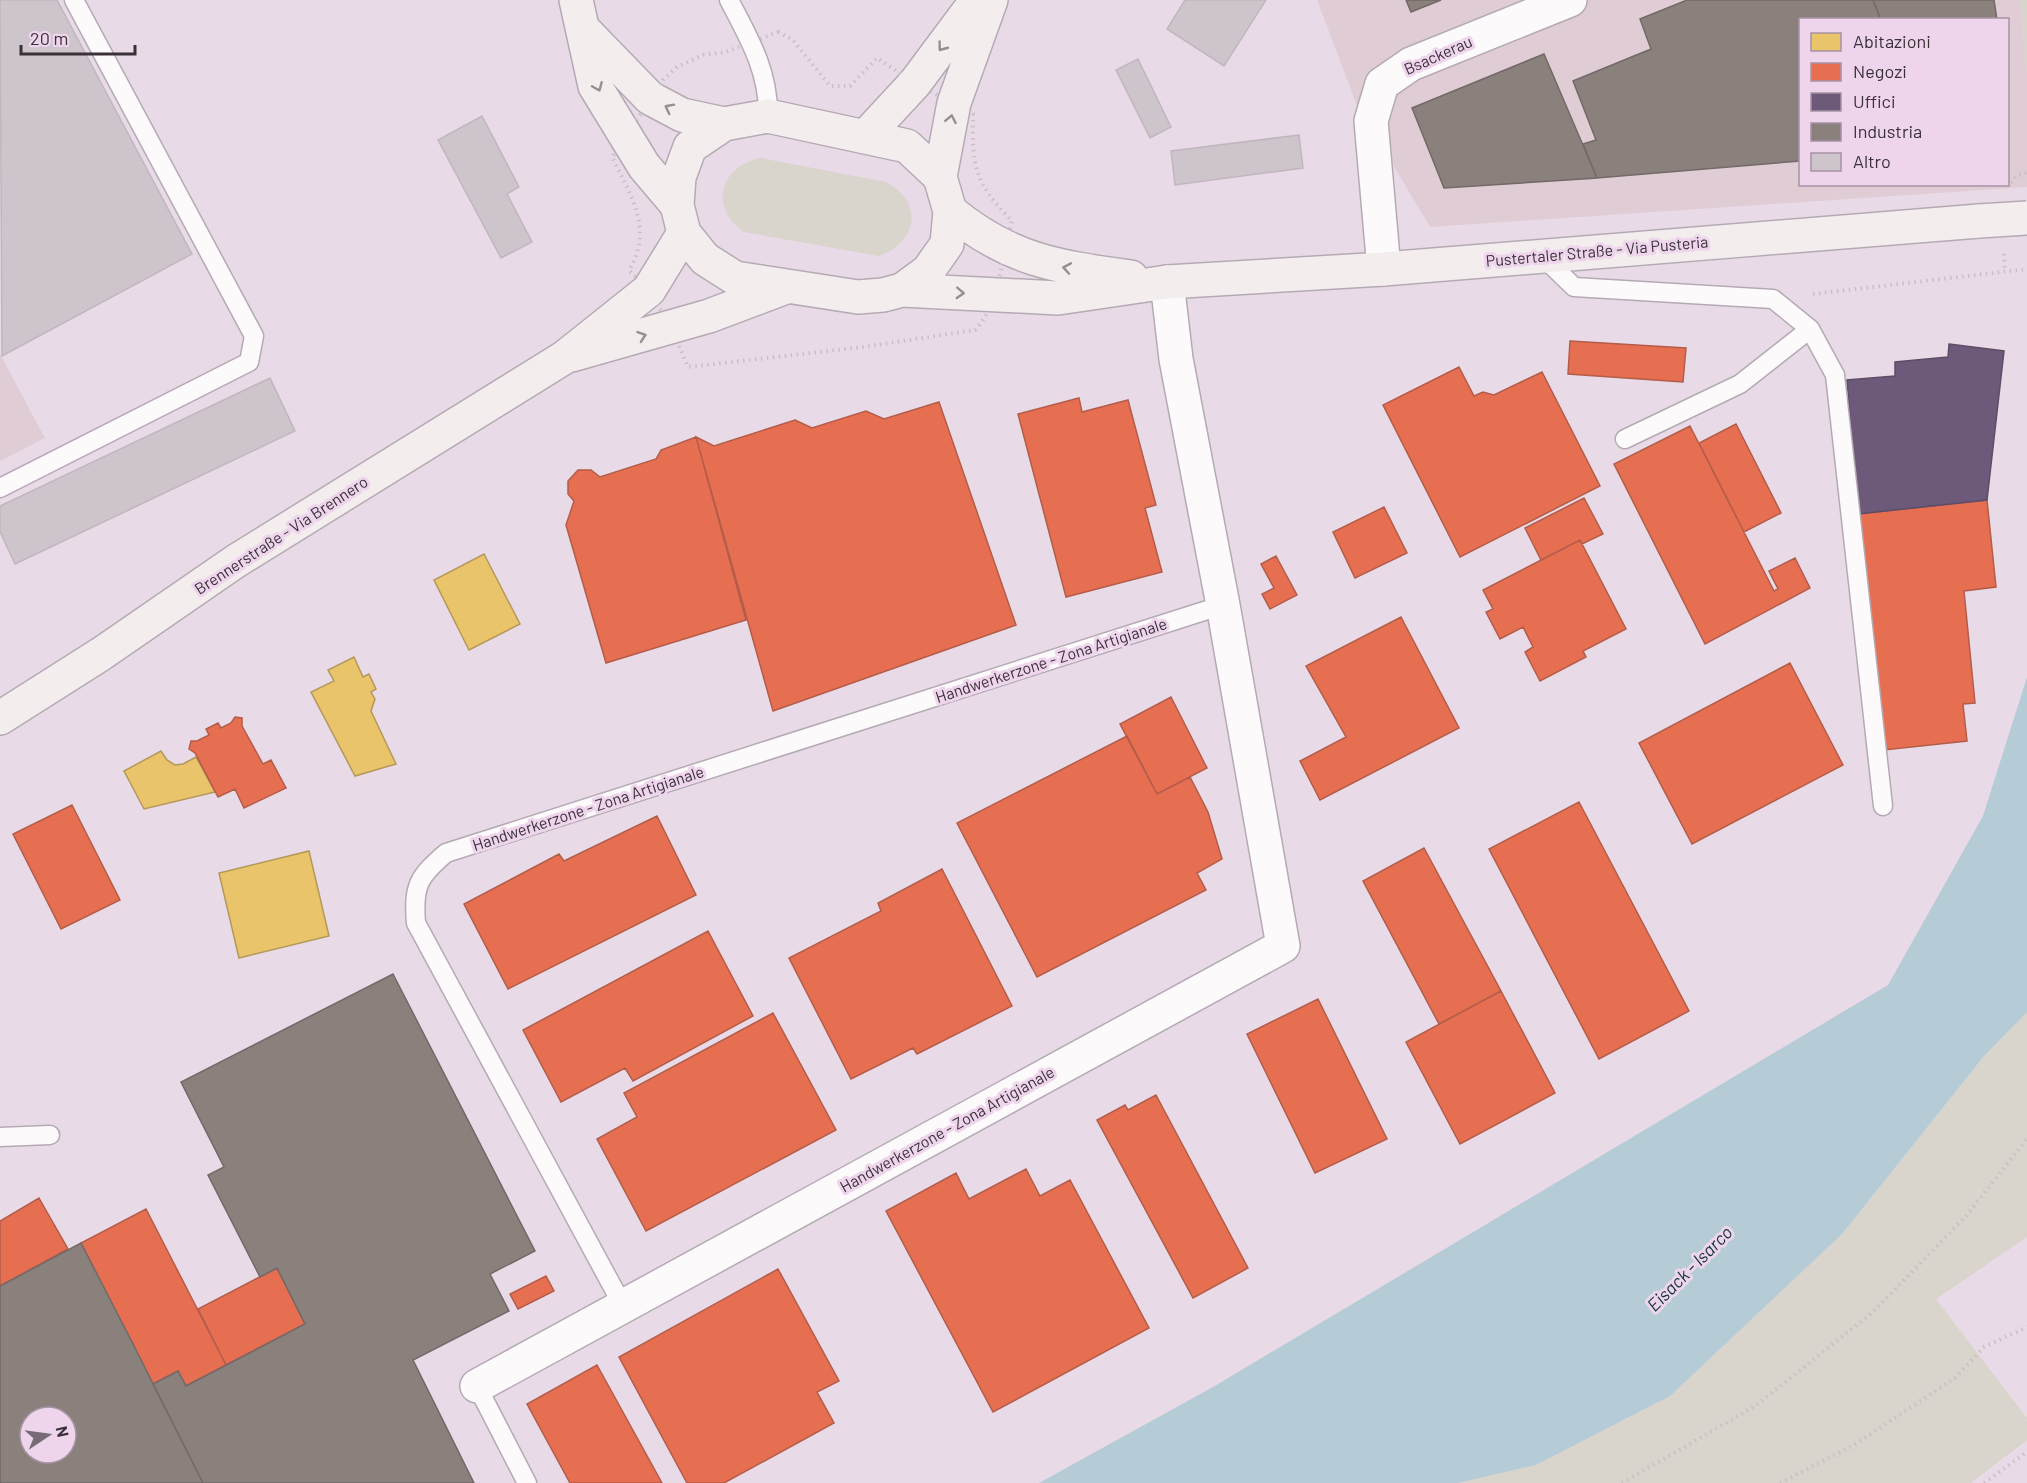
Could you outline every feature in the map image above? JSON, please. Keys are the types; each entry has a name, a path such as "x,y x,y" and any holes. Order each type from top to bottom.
{"main road":[{"path":"576,0 596,86 625,137 680,219"},
{"path":"865,137 915,83 977,0"},
{"name":"Brennerstraße - Via Brennero","path":"680,219 705,259 735,278 858,297 883,295 902,290 928,271 947,244 950,211 940,177 954,103 991,0"},
{"path":"585,31 650,98 682,115 724,124"},
{"name":"Brennerstraße - Via Brennero","path":"0,718 101,654 236,561 565,357 649,290 680,219 679,177 690,147 724,124 768,116 907,146 940,177"},
{"name":"Pustertaler Straße - Via Pusteria","path":"950,211 978,234 1005,248 1061,267 1167,282"},
{"name":"Pustertaler Straße - Via Pusteria","path":"902,290 1058,298 1167,282 1384,269 2027,218"},
{"name":"Brennerstraße - Via Brennero","path":"565,357 709,316 787,287"}],"street":[{"name":"Bsackerau","path":"1384,269 1371,121 1382,84 1412,64 1570,0"},
{"name":"Handwerkerzone - Zona Artigianale","path":"477,1386 1283,946 1223,605 1176,359 1167,282"}],"lane":[{"path":"0,488 249,363 254,336 74,0"},
{"path":"729,0 751,42 768,90 768,116"},
{"path":"1541,255 1574,287 1773,299 1810,329 1835,375 1883,806"},
{"path":"1625,439 1740,384 1810,329"},
{"name":"Handwerkerzone - Zona Artigianale","path":"623,1306 416,923 414,895 426,870 446,854 1223,605"},
{"path":"0,1137 50,1135"},
{"path":"477,1386 527,1483"}],"path":[{"path":"778,32 792,39 830,86 850,86 877,58 915,83 973,114 972,157 987,196 1012,221 994,294 984,321 975,330 862,347 688,367 672,326 649,290 629,270 639,253 640,222 633,199 612,157 663,80 677,67 703,55 726,52 778,32"},
{"path":"1773,299 2027,269"},
{"path":"1622,1483 1755,1406 1872,1313 1966,1216 2027,1139"},
{"path":"1780,1483 1854,1445 1955,1378 1984,1347 2027,1327"},
{"path":"1984,1483 2027,1452"}],"shaded area":[{"path":"1317,0 2020,0 2027,73 2027,187 1430,227 1356,103"},
{"path":"2020,0 2027,0 2027,73"},
{"path":"761,158 886,182 898,190 911,211 908,232 892,250 879,256 744,232 733,222 726,211 723,200 724,189 728,178 736,169 747,162"},
{"path":"0,354 45,438 0,461"},
{"path":"2027,1012 2027,1237 1936,1299 2027,1418 2027,1440 1971,1483 1458,1483 1536,1465 1670,1396 1842,1234 1984,1056"}],"water":[{"name":"Eisack - Isarco","path":"2027,677 2027,1012 1984,1056 1842,1234 1670,1396 1536,1465 1458,1483 1039,1483 1213,1387 1888,985 1983,816"}],"building: Abitazioni":[{"path":"484,554 520,624 469,650 434,580"},
{"path":"354,657 363,677 369,674 376,689 371,692 375,699 371,711 396,764 355,776 311,692 334,681 328,670"},
{"path":"161,751 167,760 175,765 183,764 196,757 215,792 144,809 124,771"},
{"path":"309,851 329,936 239,958 219,873"}],"building: Negozi":[{"path":"1570,341 1686,348 1683,382 1568,374"},
{"path":"1459,367 1474,396 1483,392 1494,395 1542,372 1600,486 1460,557 1383,405"},
{"path":"1079,398 1082,412 1128,400 1156,505 1145,508 1162,572 1066,597 1018,414"},
{"path":"939,402 1016,625 773,711 696,437 714,446 795,420 812,428 866,411 884,419"},
{"path":"1736,424 1781,513 1744,532 1699,443"},
{"path":"1690,426 1774,591 1778,589 1769,571 1795,558 1810,588 1705,644 1614,464"},
{"path":"696,437 746,620 606,663 566,525 574,501 568,494 568,481 578,470 591,470 600,477 656,459 661,450"},
{"path":"1584,498 1603,534 1582,544 1580,540 1541,560 1525,528"},
{"path":"1987,500 1996,587 1964,591 1975,703 1963,704 1967,741 1884,750 1858,514"},
{"path":"1384,507 1407,553 1355,578 1333,532"},
{"path":"1580,540 1626,629 1583,651 1586,657 1540,681 1525,652 1533,647 1523,627 1500,639 1486,612 1493,609 1483,590"},
{"path":"1276,556 1297,595 1270,609 1262,594 1274,588 1261,564"},
{"path":"1401,617 1459,728 1320,800 1300,761 1346,737 1306,666"},
{"path":"1790,663 1843,765 1692,844 1639,743"},
{"path":"1171,697 1207,768 1157,794 1120,724"},
{"path":"235,717 242,718 242,726 263,764 271,760 286,788 244,808 235,789 218,797 195,753 189,749 191,741 197,741 209,735 206,729 218,723 221,728 231,723"},
{"path":"1127,736 1157,794 1190,777 1208,812 1222,859 1197,873 1206,890 1037,977 957,823"},
{"path":"1579,802 1689,1011 1599,1059 1489,849"},
{"path":"72,805 120,900 61,929 13,834"},
{"path":"657,816 696,895 508,989 464,904 559,854 564,861"},
{"path":"1424,848 1501,991 1439,1024 1363,881"},
{"path":"942,869 1012,1006 917,1054 913,1048 851,1079 789,958 881,911 878,903"},
{"path":"708,931 753,1016 633,1081 625,1068 561,1102 523,1030"},
{"path":"1501,991 1555,1093 1460,1144 1406,1042"},
{"path":"1318,999 1387,1139 1315,1173 1247,1034"},
{"path":"773,1013 836,1130 646,1231 597,1139 637,1117 624,1093"},
{"path":"1156,1095 1248,1268 1193,1298 1097,1120 1125,1105 1128,1110"},
{"path":"1026,1169 1040,1196 1070,1180 1149,1328 993,1412 886,1211 956,1173 969,1199"},
{"path":"39,1198 68,1249 0,1286 0,1221"},
{"path":"146,1209 226,1365 186,1386 178,1371 153,1384 81,1243"},
{"path":"277,1268 305,1324 226,1365 198,1309"},
{"path":"778,1269 839,1381 817,1392 834,1423 724,1483 687,1483 619,1357"},
{"path":"546,1276 554,1291 518,1309 510,1294"},
{"path":"597,1365 662,1483 570,1483 527,1404"}],"building: Uffici":[{"path":"1949,344 2004,351 1987,500 1858,514 1847,380 1895,376 1895,362 1948,357"}],"building: Industria":[{"path":"1406,0 1441,0 1411,12"},
{"path":"1687,0 1873,0 1880,18 1799,18 1799,161 1597,178 1583,144 1596,140 1573,81 1651,49 1640,19"},
{"path":"1873,0 1994,0 1997,18 1880,18"},
{"path":"1544,54 1597,178 1444,188 1412,108"},
{"path":"393,974 535,1251 490,1274 509,1311 413,1360 474,1483 203,1483 153,1384 178,1371 186,1386 305,1324 277,1268 260,1277 208,1175 224,1167 181,1082"},
{"path":"81,1243 203,1483 0,1483 0,1286"}],"building: Altro":[{"path":"0,0 57,0 192,254 2,356"},
{"path":"1185,0 1266,0 1224,66 1167,29"},
{"path":"1138,59 1171,127 1150,138 1116,70"},
{"path":"482,116 519,187 507,194 532,242 501,258 438,140"},
{"path":"1299,135 1303,168 1175,185 1171,151"},
{"path":"270,378 295,431 15,564 0,532 0,506"}]}
